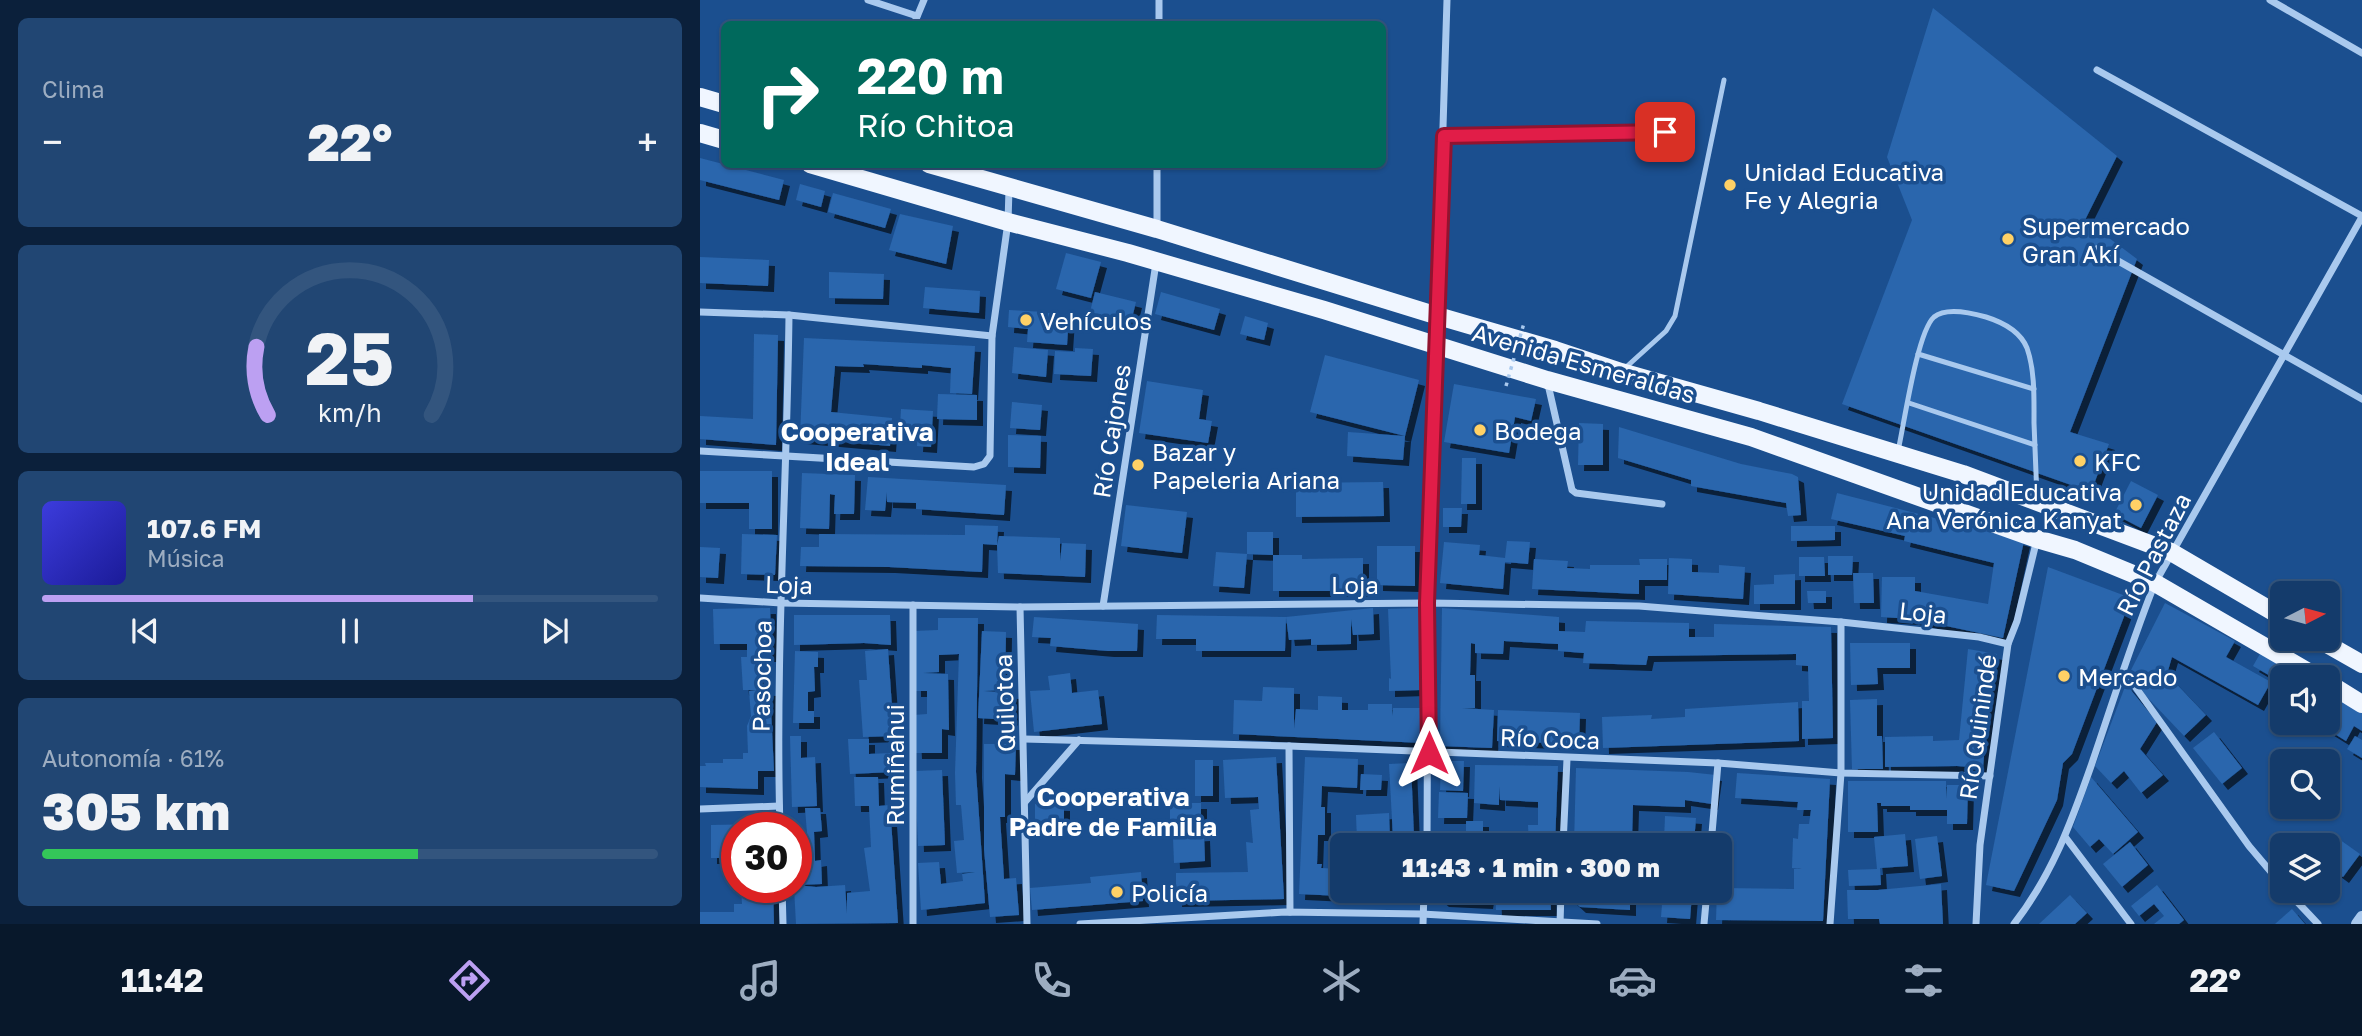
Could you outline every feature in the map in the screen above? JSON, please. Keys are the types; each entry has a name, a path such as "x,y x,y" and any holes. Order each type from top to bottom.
{"main road":[{"path":"700,97 721,103"},
{"path":"700,133 721,138"},
{"name":"Avenida Esmeraldas","path":"824,168 1008,222 1128,253 1324,310 1547,380 1751,437 2037,539 2076,550 2155,583 2296,665"},
{"name":"Avenida Esmeraldas","path":"942,168 1157,229 1963,474 2171,552 2270,610"},
{"path":"1751,437 1759,411"},
{"path":"2340,651 2362,664"},
{"path":"2340,691 2362,704"}],"street":[{"path":"868,0 915,20 923,0"},
{"path":"1158,21 1159,0"},
{"path":"1427,833 1427,603 1447,0"},
{"path":"2270,0 2362,53"},
{"path":"2097,70 2362,216"},
{"path":"1444,136 1665,132"},
{"path":"1157,168 1157,229"},
{"path":"700,450 974,467 984,464 990,456 992,335 1008,222 1009,188"},
{"name":"Río Pastaza","path":"2014,924 2028,906 2066,838 2137,627 2155,583 2362,216"},
{"path":"2097,249 2362,399"},
{"name":"Río Cajones","path":"1103,606 1156,262"},
{"path":"700,312 789,315 992,335"},
{"name":"Pasochoa","path":"779,812 781,603 788,455 789,315"},
{"path":"1547,380 1572,490 1576,493 1662,504"},
{"name":"Río Quinindé","path":"1976,924 1979,845 2008,644 2017,621 2037,539"},
{"name":"Loja","path":"700,598 781,603 1020,607 1427,603 1639,606 1841,622 1979,637 2008,644"},
{"name":"Rumiñahui","path":"912,924 913,605"},
{"name":"Quilotoa","path":"1020,607 1027,924"},
{"path":"1830,924 1841,773 1841,622"},
{"path":"2124,671 2249,846 2270,871"},
{"name":"Río Coca","path":"1024,739 1289,746 1718,763 1841,773 1990,776"},
{"path":"1025,802 1079,740"},
{"path":"1289,746 1290,912"},
{"path":"1564,833 1567,759"},
{"path":"1712,833 1718,763"},
{"path":"700,809 779,806"},
{"path":"2066,838 2131,924"},
{"path":"782,903 783,924"},
{"path":"1423,903 1423,924"},
{"path":"1560,923 1561,903"},
{"path":"1704,924 1706,903"},
{"path":"2298,903 2318,924"},
{"path":"1080,924 1290,912 1422,914 1597,924"},
{"path":"2357,924 2362,917"}],"lane":[{"path":"1621,372 1666,331 1675,316 1724,80"},
{"path":"1898,454 1918,354 1927,326 1935,316 1960,312 1987,318 2007,326 2017,334 2030,357 2034,389 2037,502"},
{"path":"1918,354 2034,389"},
{"path":"1909,402 2035,445"}],"path":[{"path":"1506,386 1524,323"}],"building":[{"name":"Supermercado Gran Akí","path":"1933,8 2117,156 2085,220 2137,259 2070,432 2109,444 2091,492 1842,404 1912,220 1887,157"},
{"path":"700,158 721,164 721,168 738,168 784,180 779,200 700,180"},
{"path":"800,184 825,191 821,207 796,200"},
{"path":"833,193 891,209 885,228 828,212"},
{"path":"900,214 953,226 946,264 889,250"},
{"path":"1066,253 1101,262 1091,298 1056,289"},
{"path":"700,257 769,260 768,286 700,283"},
{"path":"829,272 884,274 883,299 829,298"},
{"path":"925,287 980,291 979,313 923,308"},
{"path":"1095,292 1136,302 1131,322 1090,312"},
{"path":"1161,292 1220,309 1214,330 1155,314"},
{"path":"1009,310 1044,312 1043,330 1047,330 1048,313 1069,315 1067,345 1027,342 1028,329 1008,327"},
{"path":"1245,316 1268,323 1264,340 1240,334"},
{"path":"754,334 778,335 776,445 700,439 700,416 753,419"},
{"path":"804,338 975,346 972,394 950,393 951,368 922,365 922,368 863,364 864,367 835,366 831,412 892,418 890,446 800,438"},
{"path":"1014,347 1048,350 1046,377 1012,373"},
{"path":"1075,348 1093,349 1091,376 1054,374 1055,351 1075,352"},
{"path":"1325,355 1419,380 1405,436 1310,412"},
{"path":"1147,381 1203,390 1199,419 1212,421 1208,443 1139,433"},
{"name":"Bodega","path":"1454,384 1536,399 1531,421 1515,417 1509,453 1444,442"},
{"path":"938,394 977,395 977,420 937,419"},
{"path":"1012,402 1042,405 1040,430 1010,428"},
{"path":"901,409 933,411 931,447 917,446 918,428 900,427"},
{"path":"1579,423 1603,424 1603,465 1578,465"},
{"path":"1619,427 1741,464 1792,474 1798,477 1801,515 1788,516 1786,503 1691,486 1691,480 1618,458"},
{"path":"1348,432 1405,436 1403,460 1347,456"},
{"path":"1008,435 1041,436 1040,468 1008,467"},
{"path":"1462,458 1476,458 1476,504 1461,504"},
{"path":"700,471 772,471 772,529 749,529 749,503 700,503"},
{"path":"802,473 855,475 854,514 834,514 835,495 830,494 829,529 800,528"},
{"path":"868,477 1006,485 1004,515 916,509 916,503 887,502 887,492 885,511 865,510"},
{"name":"Unidad Educativa Ana Verónica Kanyat","path":"2131,481 2158,495 2141,528 2114,514"},
{"path":"1383,482 1384,516 1296,517 1296,483"},
{"path":"1837,493 2024,541 2003,638 1913,619 1881,617 1882,577 1915,577 1915,591 1988,604 1994,563 1904,541 1905,536 1831,519"},
{"path":"1126,505 1187,512 1182,553 1121,546"},
{"path":"1443,508 1462,508 1461,527 1443,527"},
{"path":"965,525 998,526 997,545 983,544 982,572 800,566 801,547 819,547 819,534 965,535"},
{"path":"1791,526 1835,526 1835,540 1791,541"},
{"path":"1247,532 1273,532 1273,555 1247,554"},
{"path":"742,534 777,535 775,575 741,574"},
{"path":"999,536 1060,538 1060,561 1062,543 1086,544 1085,577 998,573"},
{"path":"1507,541 1530,542 1528,564 1505,562 1503,589 1440,583 1444,542 1480,545 1479,555 1505,558"},
{"path":"1377,546 1415,546 1415,586 1377,585"},
{"path":"700,547 720,548 718,578 700,577"},
{"path":"1216,552 1247,554 1244,588 1213,586"},
{"path":"1273,555 1302,555 1302,559 1363,558 1363,591 1273,591"},
{"path":"1828,556 1853,556 1852,575 1828,575"},
{"path":"1799,557 1824,557 1825,576 1799,576"},
{"path":"1669,558 1692,559 1692,572 1719,573 1719,565 1745,567 1743,599 1668,594"},
{"path":"1534,559 1568,561 1567,568 1590,569 1590,565 1640,565 1639,559 1667,559 1667,580 1639,580 1639,594 1532,589"},
{"name":"Mercado","path":"2048,567 2131,598 2072,754 2063,763 2057,800 2014,891 1986,885"},
{"path":"1853,573 1873,573 1874,603 1854,603"},
{"path":"1795,574 1795,604 1754,604 1754,585 1774,584 1774,575"},
{"path":"1807,591 1826,591 1826,603 1808,603"},
{"path":"2165,603 2235,641 2226,657 2270,684 2258,705 2172,657 2167,674 2206,715 2184,736 2145,695 2131,670"},
{"path":"770,608 772,656 757,656 758,689 770,690 774,771 758,771 758,789 700,787 700,766 706,766 705,763 723,763 723,759 743,759 743,753 748,753 747,726 751,716 749,691 757,690 743,690 741,657 747,657 747,644 714,644 713,609"},
{"path":"1373,608 1374,634 1353,635 1351,619 1351,644 1311,645 1311,639 1289,640 1286,617"},
{"path":"1419,608 1420,690 1389,691 1389,678 1391,679 1388,609"},
{"path":"1442,608 1559,617 1559,631 1585,632 1586,621 1689,623 1689,637 1714,637 1714,624 1831,627 1833,738 1802,739 1802,701 1809,701 1808,666 1796,665 1796,654 1648,656 1646,665 1583,663 1584,653 1558,651 1558,644 1504,641 1503,654 1475,653 1475,644 1471,643 1470,675 1475,675 1475,708 1462,708 1494,710 1492,748 1440,746"},
{"path":"794,615 890,615 891,645 794,645"},
{"path":"1157,615 1286,617 1285,651 1196,651 1196,639 1156,639"},
{"path":"1034,617 1138,624 1137,651 1050,646 1051,638 1032,637"},
{"path":"938,618 978,618 976,772 985,903 921,910 918,863 939,862 941,884 963,881 962,874 975,872 957,873 954,841 964,840 961,805 956,805 955,773 959,654 939,655 939,672 923,673 948,674 949,730 942,729 942,753 916,753 914,715 927,714 927,691 915,691 914,631 938,630"},
{"path":"982,631 1006,632 1005,690 983,691 1013,693 1012,720 978,718"},
{"path":"1850,643 1910,643 1910,668 1877,668 1878,684 1851,685"},
{"path":"888,649 894,736 863,737 859,680 867,680 865,651"},
{"path":"1968,649 1997,654 1988,710 1983,768 1885,767 1885,737 1933,736 1933,741 1959,740"},
{"path":"795,651 818,652 818,667 814,667 815,691 808,692 808,711 814,711 814,723 793,723"},
{"path":"2261,652 2287,665 2270,665 2270,676 2253,666"},
{"path":"1070,673 1072,693 1098,690 1102,724 1034,732 1030,691 1050,690 1048,676"},
{"path":"2126,684 2157,722 2140,749 2163,775 2141,793 2124,771 2111,783 2095,766"},
{"path":"1263,687 1294,688 1294,729 1296,709 1318,710 1318,696 1342,697 1342,710 1368,710 1368,704 1392,704 1392,716 1393,708 1422,708 1423,743 1233,734 1234,700 1262,701"},
{"path":"2340,698 2362,710 2362,731 2354,726 2346,741 2336,735 2340,735"},
{"path":"1877,699 1877,736 1882,736 1883,769 1852,769 1850,700"},
{"path":"1798,702 1799,741 1603,748 1602,717 1685,717 1685,709"},
{"path":"1498,710 1580,713 1579,744 1497,741"},
{"path":"2214,732 2242,768 2222,784 2193,748"},
{"path":"790,736 801,736 801,758 815,757 817,806 792,807"},
{"path":"2355,736 2362,740 2362,758 2347,749"},
{"path":"848,739 869,739 869,754 892,753 893,772 850,774"},
{"path":"984,744 1016,744 1015,775 1005,774 1005,817 1000,817 1004,879 1016,878 1019,915 990,917 984,849"},
{"path":"1276,757 1284,899 1176,901 1176,873 1248,872 1246,842 1253,843 1250,810 1259,809 1258,797 1225,798 1223,760"},
{"path":"1305,757 1358,759 1357,788 1322,786 1321,807 1325,807 1325,835 1318,835 1317,864 1322,864 1321,868 1330,868 1330,895 1299,894"},
{"path":"1195,760 1213,760 1213,796 1195,796"},
{"path":"1441,761 1464,761 1463,791 1440,790"},
{"path":"1411,763 1414,833 1393,833 1389,764"},
{"path":"1475,765 1558,766 1555,833 1528,833 1528,825 1538,825 1538,802 1500,800 1499,786 1499,805 1474,803"},
{"path":"1576,768 1716,775 1712,804 1685,800 1685,807 1633,805 1632,833 1574,833"},
{"path":"942,770 945,845 918,846 915,771"},
{"path":"1737,773 1830,779 1823,921 1716,920 1717,903 1732,903 1732,888 1794,889 1794,869 1802,869 1792,868 1793,838 1798,839 1799,824 1809,824 1811,810 1797,810 1798,802 1735,798"},
{"path":"1361,774 1382,775 1381,790 1360,790"},
{"path":"854,777 878,777 879,806 890,805 898,923 796,924 795,903 812,903 812,887 845,885 847,914 847,893 870,891 864,848 871,847 869,806 855,806"},
{"path":"2091,777 2138,832 2113,854 2099,839 2090,847 2073,827"},
{"path":"1848,781 1946,781 1946,799 1947,785 1968,785 1967,824 1947,824 1947,810 1910,810 1910,806 1881,806 1881,803 1877,803 1878,832 1848,832"},
{"path":"1439,792 1468,793 1467,818 1438,818"},
{"path":"1170,803 1201,803 1201,830 1170,830"},
{"path":"1035,804 1064,805 1064,825 1035,824"},
{"path":"805,808 820,808 822,831 814,832 815,861 821,860 822,884 812,884 812,812 805,812"},
{"path":"1389,813 1390,833 1357,833 1356,815"},
{"path":"1665,816 1696,818 1695,833 1664,833"},
{"path":"1466,821 1483,821 1483,833 1466,833"},
{"path":"711,825 721,825 721,858 711,858"},
{"path":"1905,834 1908,866 1880,868 1881,885 1849,886 1848,870 1877,869 1874,837"},
{"path":"1204,835 1205,861 1174,863 1173,837"},
{"path":"1937,836 1942,876 1920,879 1915,839"},
{"path":"2340,840 2360,854 2343,877 2340,875"},
{"path":"2130,842 2148,865 2122,887 2103,864"},
{"path":"1141,872 1143,901 1032,910 1030,888 1091,883 1090,877"},
{"path":"1941,884 1943,924 1880,924 1879,919 1848,919 1847,890"},
{"path":"2157,885 2184,920 2179,924 2154,924 2164,916 2154,904 2139,916 2131,906"},
{"path":"2070,895 2087,913 2075,924 2039,924"},
{"path":"773,903 774,924 700,924 700,912 734,912 734,904"},
{"path":"1496,903 1551,903 1551,910 1496,910"},
{"path":"1576,903 1630,903 1630,910 1580,907"},
{"path":"1662,903 1691,903 1690,919 1661,917"},
{"path":"2292,909 2305,924 2275,924"}],"place":[{"name":"Unidad Educativa Fe y Alegria","path":"1730,185"},
{"name":"Supermercado Gran Akí","path":"2008,239"},
{"name":"Vehículos","path":"1026,320"},
{"name":"Bodega","path":"1480,430"},
{"name":"KFC","path":"2080,461"},
{"name":"Bazar y Papeleria Ariana","path":"1138,465"},
{"name":"Unidad Educativa Ana Verónica Kanyat","path":"2136,505"},
{"name":"Mercado","path":"2064,676"},
{"name":"Policía","path":"1117,892"}],"district":[{"name":"Cooperativa Ideal","path":"857,446"},
{"name":"Cooperativa Padre de Familia","path":"1113,811"}],"route":[{"path":"1429,753 1427,603 1444,136 1665,132"}]}
